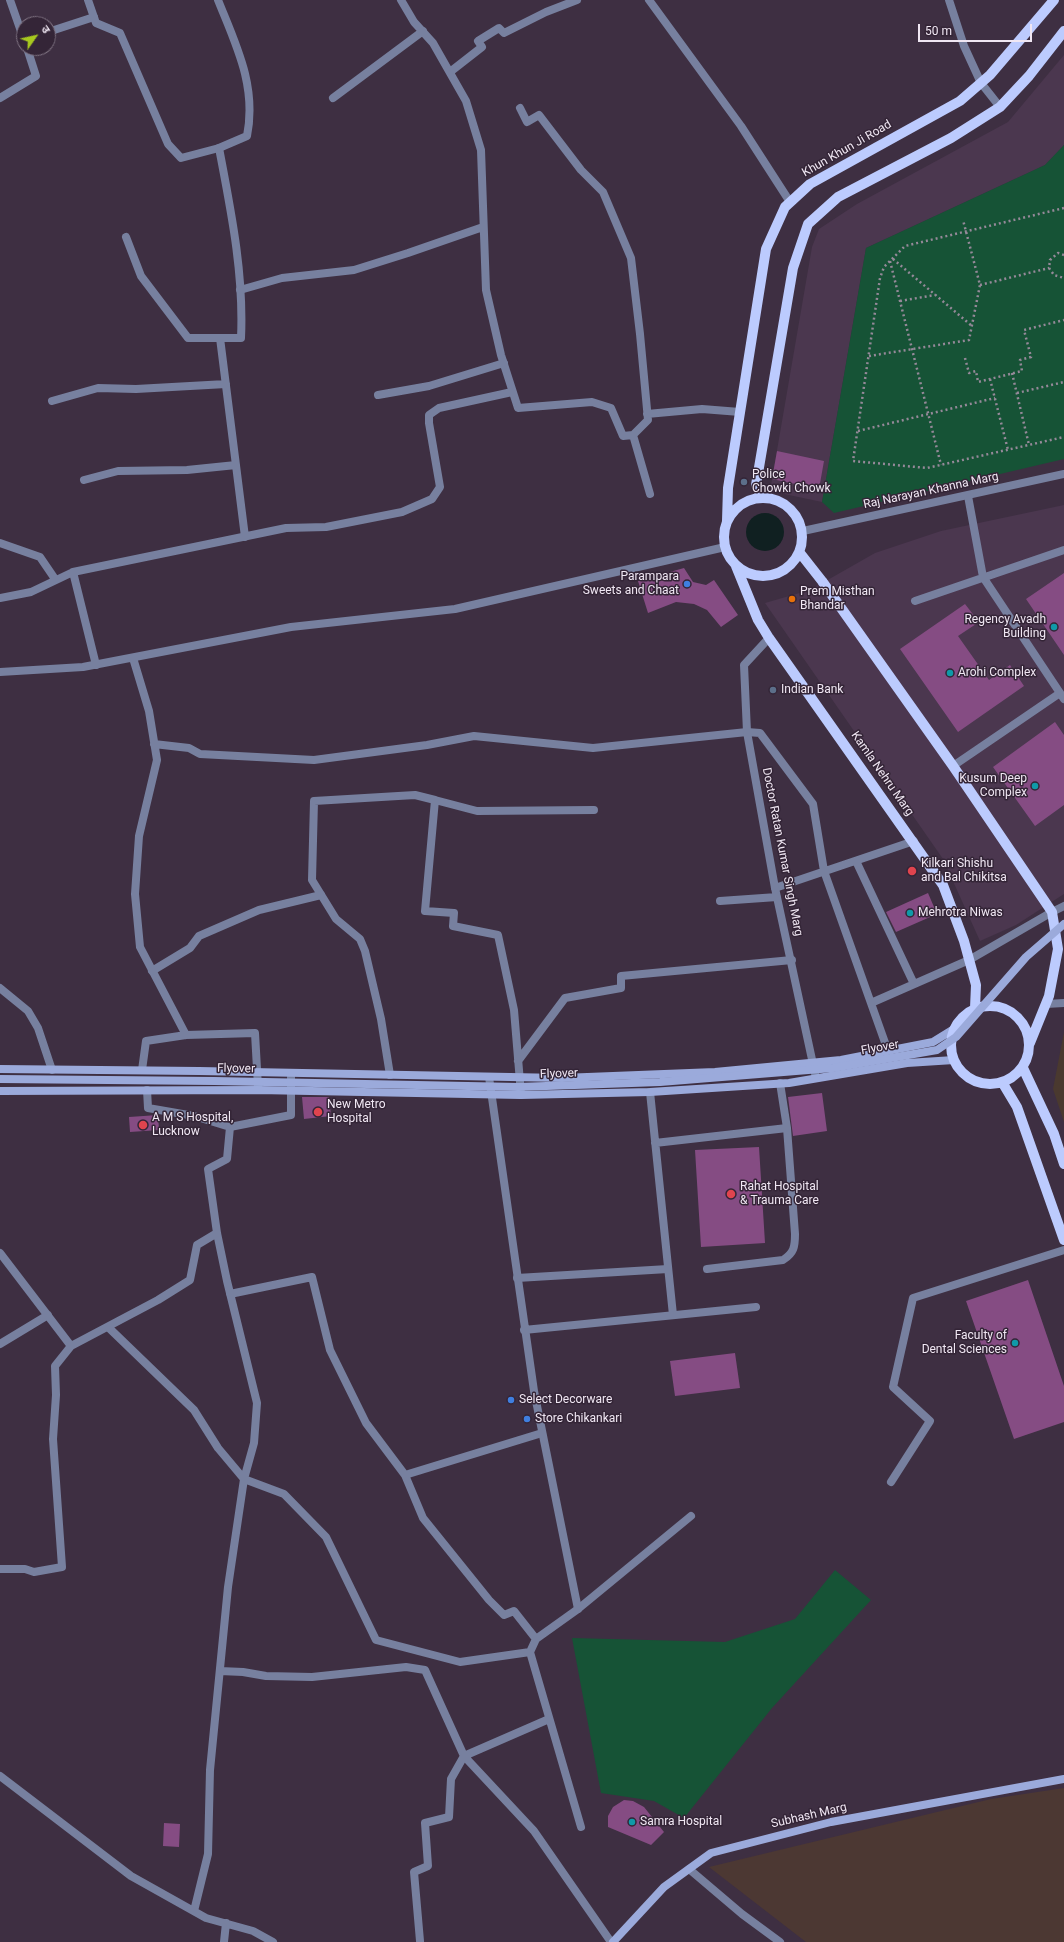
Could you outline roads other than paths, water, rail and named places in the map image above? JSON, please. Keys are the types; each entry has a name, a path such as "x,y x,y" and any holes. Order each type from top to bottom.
{"main road":[{"name":"Khun Khun Ji Road","path":"727,521 728,488 766,249 784,207 810,184 960,101 990,75 1054,0"},
{"path":"762,498 756,485 793,268 808,224 838,197 951,138 1000,107 1029,76 1064,31"},
{"path":"762,498 779,500 793,511 803,531 800,553 792,565 771,576 762,577 748,573 736,566 729,557 725,548 724,535 727,521 736,509 748,500 762,498"},
{"path":"800,553 822,581 953,766 1052,912 1058,949 1049,996 1030,1043 1027,1061 1023,1068 1019,1073 1005,1082 989,1085 975,1081 963,1074 954,1060 951,1043 954,1029 962,1017 975,1008 990,1005 1006,1009 1020,1019 1027,1030 1030,1043"},
{"name":"Kamla Nehru Marg","path":"736,566 758,620 769,638 943,885 964,941 976,985 975,1008"},
{"name":"Flyover","path":"0,1079 214,1081 518,1087 660,1082 834,1068 937,1050 956,1037 1026,957 1064,924"},
{"path":"0,1069 291,1072 519,1078 562,1078 715,1072 840,1060 934,1042 954,1029"},
{"path":"0,1091 258,1090 521,1095 650,1092 780,1083 907,1063 954,1060"},
{"path":"1023,1068 1054,1134 1064,1164"},
{"path":"1002,1082 1017,1107 1064,1240"},
{"name":"Subhash Marg","path":"1045,1782 1064,1773"},
{"name":"Subhash Marg","path":"612,1942 664,1886 711,1853 831,1822 1045,1782 1064,1780"}],"street":[{"path":"10,0 16,17"},
{"path":"88,0 96,23 120,33 168,144 181,158 219,148 247,136 251,99 242,60 218,0"},
{"path":"401,0 414,22 433,43 466,100 481,150 486,290 504,364 518,408 592,402 611,408 623,436 633,435 648,420 648,414 631,258 604,192 581,170 539,115 527,122 520,108"},
{"path":"450,72 482,47 478,41 499,28 504,33 546,12 577,0"},
{"path":"649,0 741,126 790,202"},
{"path":"949,0 964,46 981,83 1000,107"},
{"path":"56,29 94,17"},
{"path":"333,98 423,31"},
{"path":"0,98 36,76 30,56"},
{"path":"126,237 141,276 188,338 241,338 242,315 236,238 219,148"},
{"path":"240,290 282,278 354,270 483,227"},
{"path":"220,338 245,537"},
{"path":"378,395 429,386 504,364"},
{"path":"52,401 98,388 136,389 226,384"},
{"path":"0,598 31,592 55,579 73,572 286,528 326,527 402,512 432,499 440,487 429,423 429,415 439,408 512,392"},
{"path":"648,414 702,409 740,412"},
{"path":"633,435 650,494"},
{"path":"84,480 118,472 187,470 236,465"},
{"name":"Raj Narayan Khanna Marg","path":"803,531 1064,474"},
{"path":"953,766 1062,696 983,577 968,496"},
{"path":"0,543 40,557 55,579"},
{"path":"0,672 83,667 291,627 455,608 725,548"},
{"path":"915,601 1064,550"},
{"path":"73,572 96,665"},
{"name":"Doctor Ratan Kumar Singh Marg","path":"769,638 744,665 747,732 774,888 792,960 816,1078"},
{"path":"133,658 149,711 157,760 139,836 135,894 140,948 186,1035"},
{"path":"154,744 188,748 200,754 314,760 427,745 474,736 593,748 747,732 760,733 814,804 824,871 888,1051"},
{"path":"390,1075 381,1019 365,951 360,939 336,919 312,880 314,801 415,795 477,812 594,810"},
{"path":"435,800 425,911 454,913 453,926 498,935 514,1010 521,1095"},
{"path":"774,888 914,842"},
{"path":"856,861 914,984"},
{"path":"152,970 190,948 199,936 259,910 321,895"},
{"path":"720,901 777,897"},
{"path":"871,1002 969,960 1064,906"},
{"path":"518,1061 565,998 620,988 620,976 792,960"},
{"path":"0,988 28,1011 38,1028 52,1070"},
{"path":"1046,1004 1064,1002"},
{"path":"142,1070 146,1041 186,1035 255,1033 258,1090"},
{"path":"147,1090 148,1108 194,1116 230,1127 291,1115 291,1072"},
{"path":"488,1077 492,1094 524,1330 542,1433 578,1609"},
{"path":"706,1269 783,1260 791,1255 795,1246 787,1128 780,1083"},
{"path":"650,1092 673,1315"},
{"path":"194,1911 208,1854 210,1770 228,1587 244,1478 254,1443 257,1403 230,1294 217,1233 208,1169 227,1159 230,1127"},
{"path":"655,1144 787,1128"},
{"path":"0,1569 25,1569 34,1572 62,1567 53,1439 56,1395 55,1366 71,1346 158,1300 190,1280 197,1245 217,1233"},
{"path":"891,1482 930,1421 893,1387 913,1298 1064,1250"},
{"path":"0,1253 71,1346"},
{"path":"517,1278 668,1269"},
{"path":"230,1294 312,1277 330,1350 366,1424 405,1475 423,1518 489,1600 504,1614 514,1611 536,1639"},
{"path":"524,1330 756,1306"},
{"path":"0,1344 48,1315"},
{"path":"108,1327 194,1410 218,1448 244,1478 284,1494 326,1538 376,1640 460,1662 530,1652"},
{"path":"405,1475 542,1433"},
{"path":"581,1827 530,1652 536,1639 578,1609 691,1516"},
{"path":"220,1671 243,1672 266,1676 312,1677 406,1667 425,1670 464,1756 534,1831 612,1942"},
{"path":"420,1941 414,1872 428,1866 425,1823 449,1817 451,1779 464,1756 549,1719"},
{"path":"0,1776 131,1876 206,1918 253,1931 273,1942"},
{"path":"689,1869 742,1914 780,1942"},
{"path":"224,1942 226,1923"}],"place":[{"name":"Police Chowki Chowk","path":"744,482"},
{"name":"Parampara Sweets and Chaat","path":"687,584"},
{"name":"Prem Misthan Bhandar","path":"792,599"},
{"name":"Regency Avadh Building","path":"1054,627"},
{"name":"Arohi Complex","path":"950,673"},
{"name":"Indian Bank","path":"773,690"},
{"name":"Kusum Deep Complex","path":"1035,786"},
{"name":"Kilkari Shishu and Bal Chikitsa","path":"912,871"},
{"name":"Mehrotra Niwas","path":"910,913"},
{"name":"New Metro Hospital","path":"318,1112"},
{"name":"A M S Hospital, Lucknow","path":"143,1125"},
{"name":"Rahat Hospital & Trauma Care","path":"731,1194"},
{"name":"Faculty of Dental Sciences","path":"1015,1343"},
{"name":"Select Decorware","path":"511,1400"},
{"name":"Store Chikankari","path":"527,1419"},
{"name":"Samra Hospital","path":"632,1822"}]}
